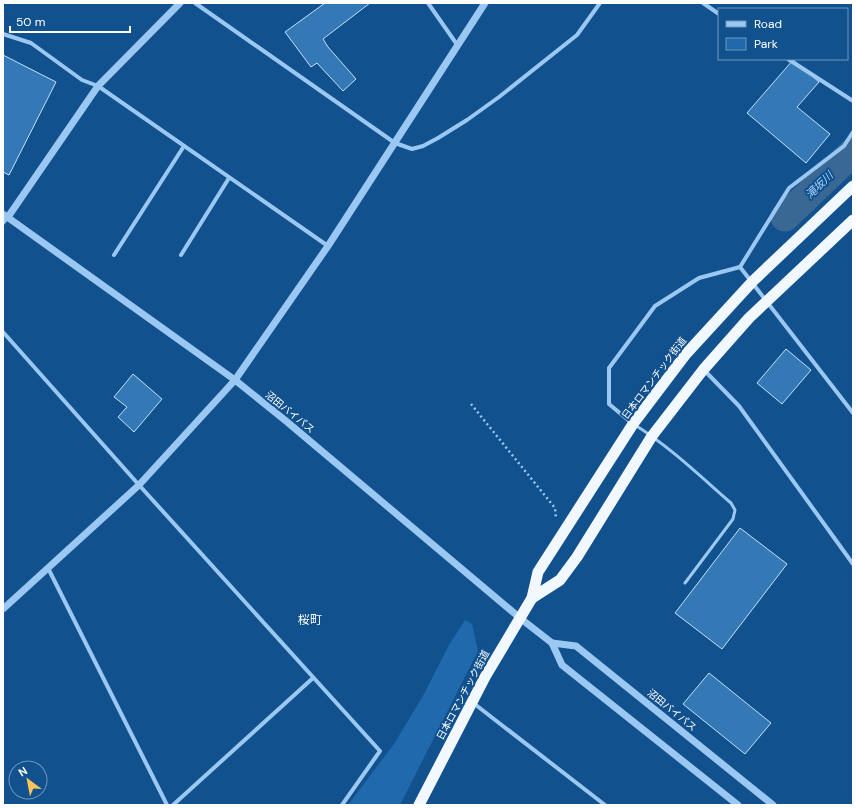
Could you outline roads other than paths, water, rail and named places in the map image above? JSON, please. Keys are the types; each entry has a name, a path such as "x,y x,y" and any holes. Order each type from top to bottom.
{"highway":[{"name":"日本ロマンチック街道","path":"419,805 485,677 532,598 538,572 633,424 686,354 752,281 853,186"},
{"name":"日本ロマンチック街道","path":"532,598 560,580 573,563 652,436 703,370 749,318 853,220"}],"street":[{"path":"3,224 6,216 98,86 180,3"},
{"path":"195,3 395,143 412,149 423,146 438,138 467,120 499,97 577,35 600,3"},
{"path":"428,3 458,46"},
{"path":"3,609 139,485 235,380 328,246 486,3"},
{"path":"703,3 718,13"},
{"path":"3,34 31,43 82,80 98,86 328,246"},
{"path":"790,60 853,102"},
{"path":"633,424 609,404 609,368 655,306 699,278 740,267 789,188 844,146 853,132"},
{"path":"114,255 184,146"},
{"path":"181,254 229,178"},
{"name":"沼田バイパス","path":"6,216 235,380 552,643 562,665 738,805"},
{"path":"740,267 853,413"},
{"path":"3,332 139,485 380,751 342,805"},
{"path":"703,370 743,411 853,564"},
{"path":"48,568 167,805"},
{"name":"沼田バイパス","path":"552,643 576,646 773,805"},
{"path":"174,805 313,678"},
{"path":"472,702 605,805"}],"lane":[{"path":"633,424 652,436 731,503 735,510 733,519 685,583"}],"waterway":[{"name":"滝坂川","path":"785,217 853,152"}],"district":[{"name":"桜町","path":"310,620"}]}
